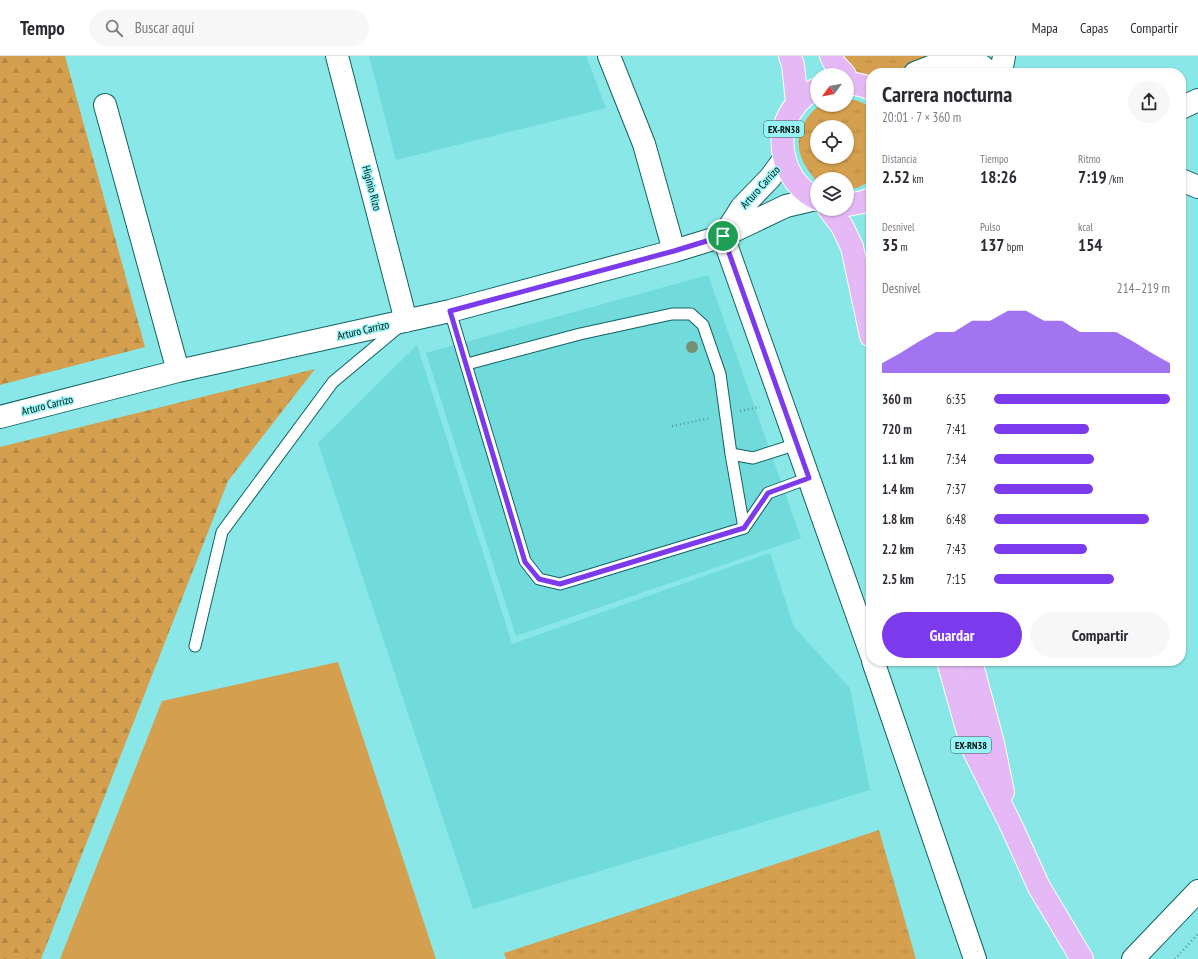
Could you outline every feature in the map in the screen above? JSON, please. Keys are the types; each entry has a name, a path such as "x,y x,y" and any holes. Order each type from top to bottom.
{"main road":[{"path":"790,56 793,66 798,102"},
{"path":"831,56 835,64 857,82"},
{"name":"EX-RN38","path":"810,92 798,102 787,118 782,135 782,151 786,166 793,179 803,190 810,195"},
{"path":"854,204 866,201"},
{"name":"EX-RN38","path":"833,216 842,226 852,247 866,313"},
{"name":"EX-RN38","path":"949,666 972,747 1010,822 1039,887 1082,959"},
{"name":"EX-RN38","path":"972,666 993,743 1010,822"}],"street":[{"name":"Higinio Rizo","path":"337,56 406,321"},
{"path":"610,56 644,144 674,251"},
{"path":"1002,68 1004,56"},
{"path":"929,68 957,61 982,66 984,68"},
{"path":"1186,106 1198,100"},
{"path":"105,105 178,372"},
{"name":"Arturo Carrizo","path":"723,236 742,207 770,178 784,159"},
{"path":"1186,182 1198,187"},
{"name":"Arturo Carrizo","path":"0,416 178,372 450,311 674,251 723,236 786,206 810,203"},
{"path":"723,236 866,640"},
{"path":"875,666 975,959"},
{"path":"1134,959 1198,891"}],"lane":[{"path":"450,311 525,562 539,579 560,584 744,528 768,493 809,478"},
{"path":"467,364 580,334 672,314 691,314 703,325 720,374 731,454 744,528"},
{"path":"195,646 222,532 333,382 406,321"},
{"path":"731,454 754,458 797,444"}],"path":[{"path":"1175,959 1198,934"}],"shaded area":[{"path":"369,56 586,56 606,108 396,160"},
{"path":"708,275 801,538 516,636 426,353"},
{"path":"417,345 512,644 770,553 794,627 850,688 870,790 473,909 318,443"}],"green space":[{"path":"0,56 65,56 145,347 0,385"},
{"path":"838,56 937,56 907,68 866,68 866,75 856,72 854,68 851,68 839,59"},
{"path":"854,100 866,104 866,184 854,188 854,172 810,173 804,164 799,149 800,134 812,112 854,112"},
{"path":"315,369 228,481 41,959 0,959 0,447"},
{"path":"338,662 436,959 60,959 162,701"},
{"path":"879,830 916,959 506,959 504,953"}],"route":[{"path":"723,236 809,478 768,493 744,528 560,584 539,579 525,562 450,311 674,251 723,236"}]}
